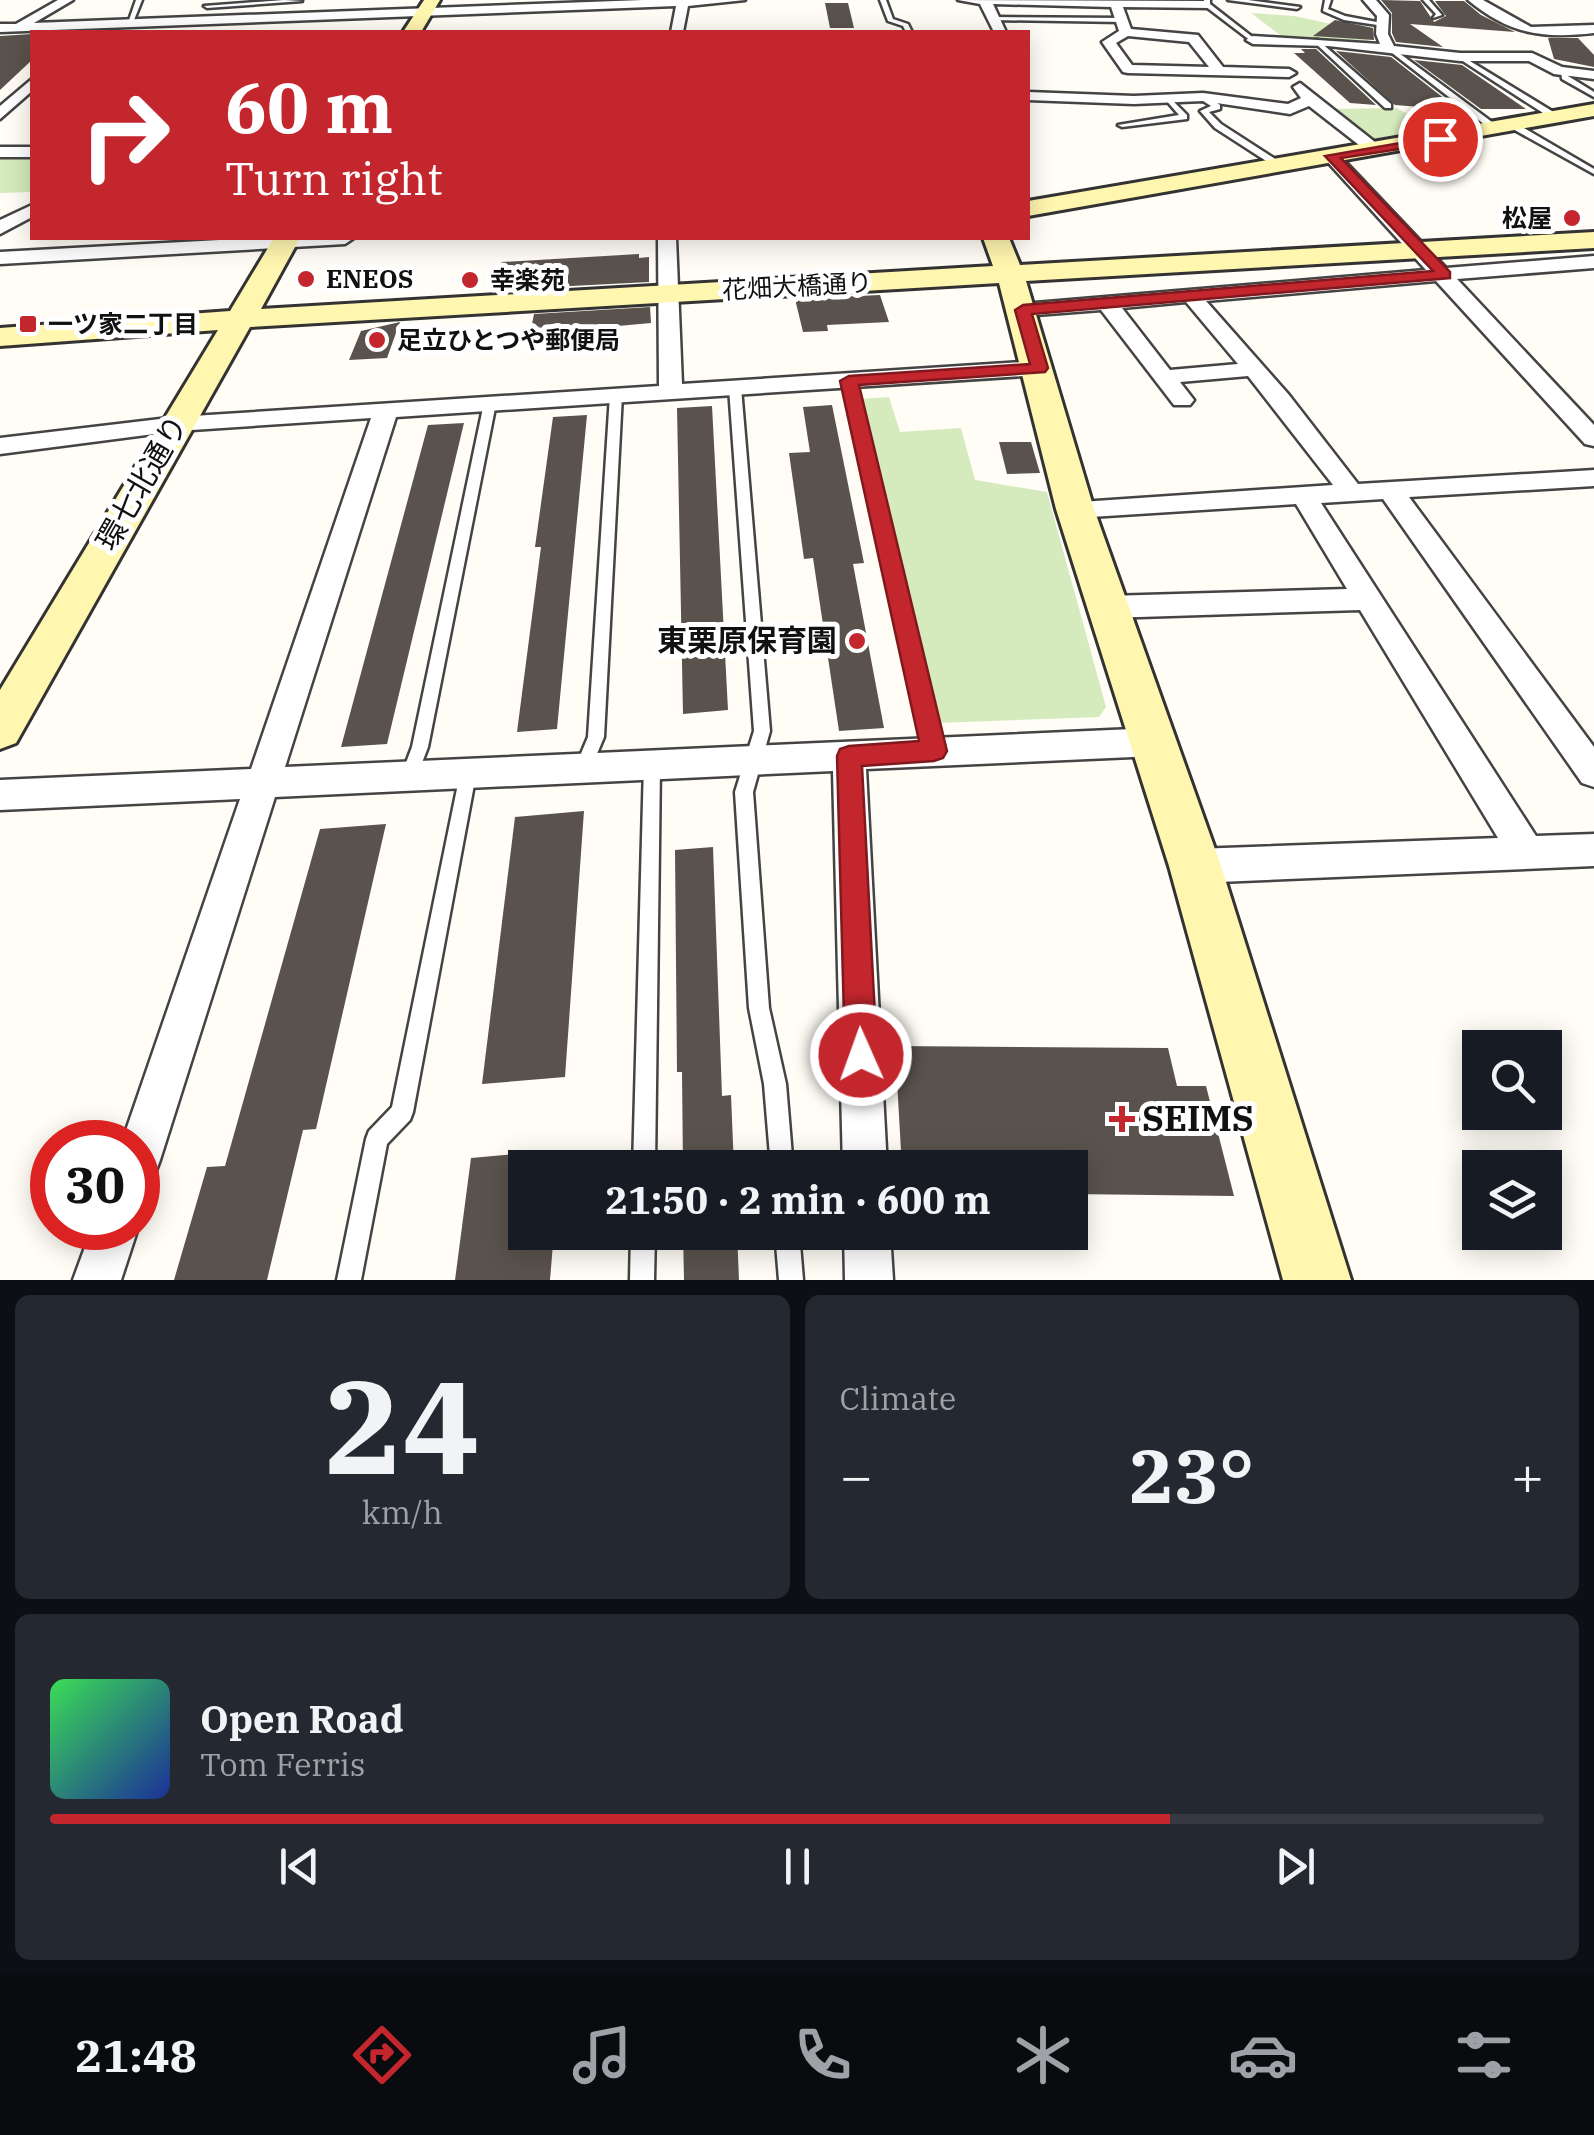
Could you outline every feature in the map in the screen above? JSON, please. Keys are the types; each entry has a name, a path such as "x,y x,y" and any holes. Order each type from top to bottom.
{"street":[{"path":"16,28 66,0"},
{"path":"0,28 286,18 428,6 572,8 739,0"},
{"path":"964,0 1207,2"},
{"path":"1369,0 1383,15 1382,34 1388,48"},
{"path":"1474,0 1528,30 1566,33 1594,29"},
{"path":"276,30 300,1"},
{"path":"985,1 997,26"},
{"path":"676,30 682,2"},
{"path":"1116,2 1124,26 1146,40 1193,38 1218,68"},
{"path":"413,30 428,6"},
{"path":"1490,10 1525,11"},
{"path":"111,30 125,25"},
{"path":"1124,26 1109,42 1128,69 1218,68 1289,73"},
{"path":"1253,40 1316,41 1460,56 1532,57 1562,72 1594,76"},
{"path":"1253,40 1289,73 1310,100 1374,149"},
{"path":"2,111 30,86"},
{"path":"1030,96 1203,97 1290,109 1348,130"},
{"path":"1290,109 1310,100"},
{"path":"2,111 30,108"},
{"path":"1030,209 1594,110"},
{"path":"0,152 30,152"},
{"path":"1332,156 1594,438"},
{"path":"0,228 30,211"},
{"path":"0,258 128,244 254,240"},
{"name":"環七北通り","path":"0,730 285,240"},
{"path":"667,240 671,392"},
{"name":"花畑大橋通り","path":"0,337 237,318 1594,240"},
{"path":"1011,274 1106,303 1594,262"},
{"path":"1011,274 1075,509 1195,866 1316,1280"},
{"path":"1191,296 1254,368 1352,493"},
{"path":"1106,303 1182,400"},
{"path":"0,446 176,424 1039,368"},
{"path":"1164,377 1254,368"},
{"path":"151,1120 386,410"},
{"path":"1075,509 1594,478"},
{"path":"1392,491 1594,773"},
{"path":"1304,496 1526,853"},
{"path":"1108,607 1367,600"},
{"path":"0,794 1154,742"},
{"path":"849,756 864,1150"},
{"path":"1195,866 1594,850"},
{"path":"97,1280 107,1250"},
{"path":"868,1250 869,1280"}],"lane":[{"path":"125,25 138,0"},
{"path":"188,22 215,0"},
{"path":"883,0 890,20 906,25 909,30"},
{"path":"1230,0 1297,7"},
{"path":"1328,0 1325,10 1336,16 1384,24"},
{"path":"1426,0 1440,14 1435,17"},
{"path":"207,6 300,1"},
{"path":"1207,2 1253,40"},
{"path":"997,26 1124,26"},
{"path":"1316,41 1388,106"},
{"path":"1388,48 1506,128 1593,172"},
{"path":"1460,56 1557,118"},
{"path":"1562,72 1594,95"},
{"path":"1203,97 1217,107 1204,111 1218,126 1280,166"},
{"path":"1122,124 1184,117 1169,98"},
{"path":"849,381 934,751"},
{"path":"735,388 762,731 744,792 759,1008 775,1084 780,1150"},
{"path":"583,768 596,737 616,396"},
{"path":"410,776 420,747 490,404"},
{"path":"644,1150 652,765"},
{"path":"349,1280 377,1139 402,1112 468,774"},
{"path":"642,1280 643,1250"},
{"path":"788,1250 791,1280"}],"green space":[{"path":"1251,13 1294,16 1369,32 1368,43 1281,36"},
{"path":"1397,108 1409,115 1427,114 1444,127 1371,139 1333,109"},
{"path":"0,156 30,156 30,192 0,193"},
{"path":"889,397 900,432 961,428 975,480 1047,492 1106,707 1099,717 938,723 860,399"}],"building":[{"path":"1381,0 1420,1 1434,22 1446,16 1435,1 1464,1 1481,15 1515,32 1410,24 1443,47 1396,42 1392,13"},
{"path":"825,3 848,3 854,28 830,28"},
{"path":"1335,20 1373,28 1374,40 1313,36"},
{"path":"30,34 30,62 0,90 0,36"},
{"path":"1548,38 1578,38 1594,55 1594,67 1554,59"},
{"path":"1301,49 1316,49 1376,105 1350,103 1294,53 1305,53"},
{"path":"1336,51 1391,57 1459,110 1395,105"},
{"path":"1414,60 1462,65 1526,109 1481,109"},
{"path":"639,254 639,258 649,257 649,282 493,290 497,265 502,262"},
{"path":"880,295 889,322 827,325 828,331 803,332 795,299"},
{"path":"650,307 651,323 530,334 534,314"},
{"path":"400,322 387,358 349,360 361,331"},
{"path":"832,405 864,563 853,564 884,728 839,731 813,558 804,559 789,453 810,452 803,407"},
{"path":"712,406 728,710 683,714 677,408"},
{"path":"587,415 557,729 517,732 541,547 535,547 553,417"},
{"path":"464,423 387,744 341,747 428,425"},
{"path":"999,442 1031,442 1040,473 1007,474"},
{"path":"584,811 565,1077 482,1084 515,817"},
{"path":"386,824 316,1129 303,1130 267,1280 174,1280 207,1167 225,1166 320,829"},
{"path":"713,847 722,1096 731,1095 733,1150 683,1150 682,1072 677,1072 675,850"},
{"path":"895,1046 1168,1048 1177,1086 1206,1086 1234,1196 1088,1194 1088,1150 901,1150"},
{"path":"508,1155 508,1250 552,1250 550,1280 455,1280 471,1158"},
{"path":"683,1250 738,1250 739,1280 684,1280"}],"place":[{"name":"松屋","path":"1572,218"},
{"name":"ENEOS","path":"306,279"},
{"name":"幸楽苑","path":"470,280"},
{"name":"一ツ家二丁目","path":"28,324"},
{"name":"足立ひとつや郵便局","path":"377,340"},
{"name":"東栗原保育園","path":"857,641"},
{"name":"SEIMS","path":"1122,1119"}],"route":[{"path":"861,1055 849,756 934,751 849,381 1039,368 1023,310 1445,275 1332,156 1440,139"}]}
